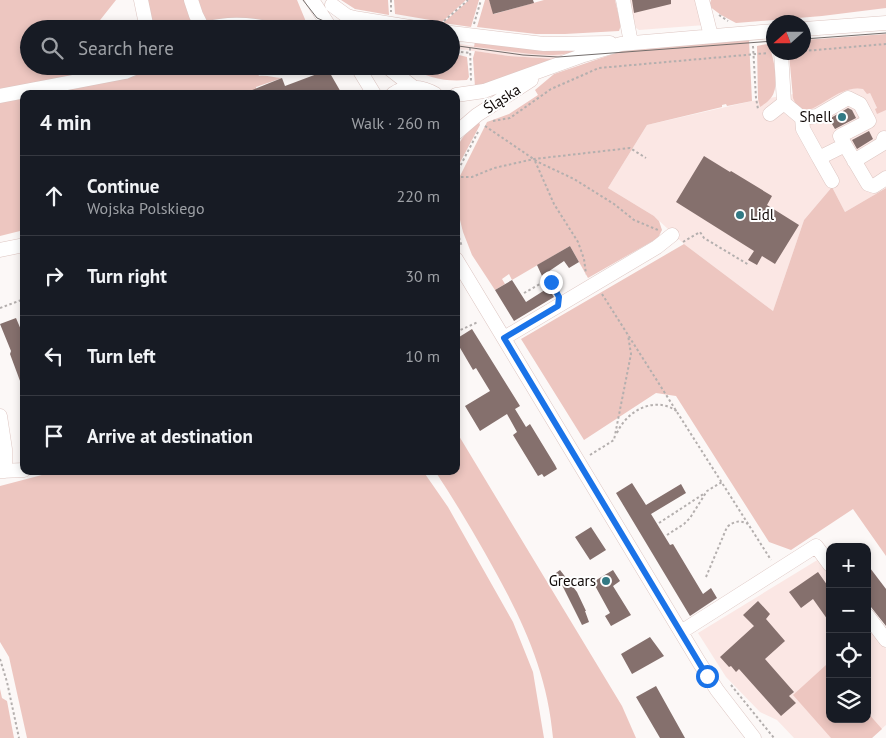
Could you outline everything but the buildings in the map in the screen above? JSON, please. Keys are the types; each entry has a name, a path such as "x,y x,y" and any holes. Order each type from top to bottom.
{"street":[{"path":"141,0 145,20"},
{"path":"191,0 199,20"},
{"path":"312,0 325,20"},
{"path":"460,32 515,42 626,44 623,0"},
{"path":"702,0 711,36"},
{"path":"330,2 344,20"},
{"path":"330,2 347,16 366,20"},
{"path":"811,28 886,23"},
{"name":"Śląska","path":"460,94 484,91 550,69 584,55 626,44 766,32"},
{"path":"776,60 784,103 802,118 803,129 832,181"},
{"name":"Śląska","path":"460,130 477,115 550,69"},
{"path":"31,90 109,75"},
{"path":"362,75 372,90"},
{"path":"398,75 413,87"},
{"path":"401,90 413,87 426,90"},
{"path":"0,96 20,92"},
{"path":"802,118 817,116 848,98 860,104 869,121 885,138 882,144 854,162"},
{"path":"765,115 784,103"},
{"path":"869,121 840,136 868,184 874,186 886,178"},
{"path":"819,158 845,145"},
{"path":"504,338 558,306 590,282 657,247 672,235"},
{"path":"0,250 20,246"},
{"path":"460,265 717,690 754,738"},
{"path":"0,416 5,449 2,471 20,470"},
{"path":"681,632 816,546 826,560"},
{"path":"871,620 886,640"}],"path":[{"path":"391,0 392,17"},
{"path":"453,20 468,0"},
{"path":"473,29 481,0"},
{"path":"714,11 734,26"},
{"path":"752,33 756,98 765,115"},
{"path":"811,49 886,44"},
{"path":"460,52 470,53 471,82"},
{"path":"492,122 510,118 551,89 599,68 766,53"},
{"path":"483,123 495,134 547,168 574,180 614,204 634,220 672,235"},
{"path":"460,168 479,132"},
{"path":"460,176 472,177 494,168 534,159 630,148 646,158"},
{"path":"534,159 554,204 581,249 586,276 628,332 778,571"},
{"path":"524,293 547,280 551,282 558,294 558,306"},
{"path":"0,308 20,300"},
{"path":"460,330 483,320"},
{"path":"614,440 631,354 628,332"},
{"path":"579,462 614,440 626,417 645,406 661,405 673,409 680,414"},
{"path":"659,523 722,482"},
{"path":"667,535 690,518 707,491"},
{"path":"706,577 727,527 738,521 750,526"},
{"path":"0,659 19,738"}],"shaded area":[{"path":"0,0 116,0 100,20 20,20 20,75 103,75 101,77 0,93"},
{"path":"144,0 297,0 305,20 148,20"},
{"path":"341,0 388,0 389,15 355,9"},
{"path":"394,0 466,0 444,20 430,20 395,14"},
{"path":"469,0 479,0 471,27 460,25 460,20 446,20"},
{"path":"485,0 489,0 494,14 544,0 615,0 621,25 619,31 565,34 536,34 477,27"},
{"path":"629,0 698,0 705,25 639,30 636,28"},
{"path":"711,0 886,0 886,8 811,17 811,15 766,15 766,21 736,23 709,6"},
{"path":"886,34 886,110 877,114 875,109 877,108 870,93 867,94 863,89 854,89 845,91 814,108 801,110 793,98 790,60 811,60 811,39"},
{"path":"749,40 752,101 727,106 726,104 722,105 722,107 647,125 608,188 659,221 662,230 658,238 588,278 570,246 512,280 509,274 502,279 505,284 495,290 472,255 460,220 460,176 487,122 509,114 538,95 535,90 554,74 619,52 634,49"},
{"path":"475,41 574,49 575,51 554,55 526,54 474,47"},
{"path":"460,44 543,54 637,50 638,54 556,59 509,56 460,49"},
{"path":"766,44 766,60 773,60 775,75 773,94 760,107 758,99 757,46"},
{"path":"475,51 509,56 556,59 475,87 473,58"},
{"path":"460,55 467,57 469,77 467,80 436,78 426,75 460,75"},
{"path":"258,75 282,78 256,87 256,90 64,90 135,76"},
{"path":"852,88 863,89 870,93 877,108 886,110 886,188 845,212 832,187 804,220 773,311 684,244 654,216 608,188 647,125 752,101 793,94 793,98"},
{"path":"20,98 20,231 0,236 0,102"},
{"path":"479,122 480,125 460,162 460,143 467,133"},
{"path":"832,187 845,212 886,188 886,556 853,509 791,550 769,542 676,396 656,393 584,440 521,339 684,244 773,311 804,220"},
{"path":"460,438 622,706 636,738 553,738 545,688 530,642 509,597 461,512 438,475 460,475"},
{"path":"42,475 426,475 448,507 513,622 533,672 544,738 27,738 9,657 0,642 0,486"},
{"path":"819,559 826,568 826,723 871,723 871,629 886,649 886,725 871,738 794,738 777,720 760,712 726,677 698,633"},
{"path":"826,665 826,723 871,723 871,717 882,729 872,738 831,738 793,695"},
{"path":"0,689 2,698 7,701 14,738 0,738"}],"tram line":[{"path":"303,0 317,18 322,20"},
{"path":"811,38 886,33"},
{"path":"460,46 523,55 558,57 766,42"}],"place":[{"name":"Shell","path":"842,117"},
{"name":"Lidl","path":"740,215"},
{"name":"Grecars","path":"606,581"}],"route":[{"path":"551,282 559,297 558,306 504,338 707,676"}]}
